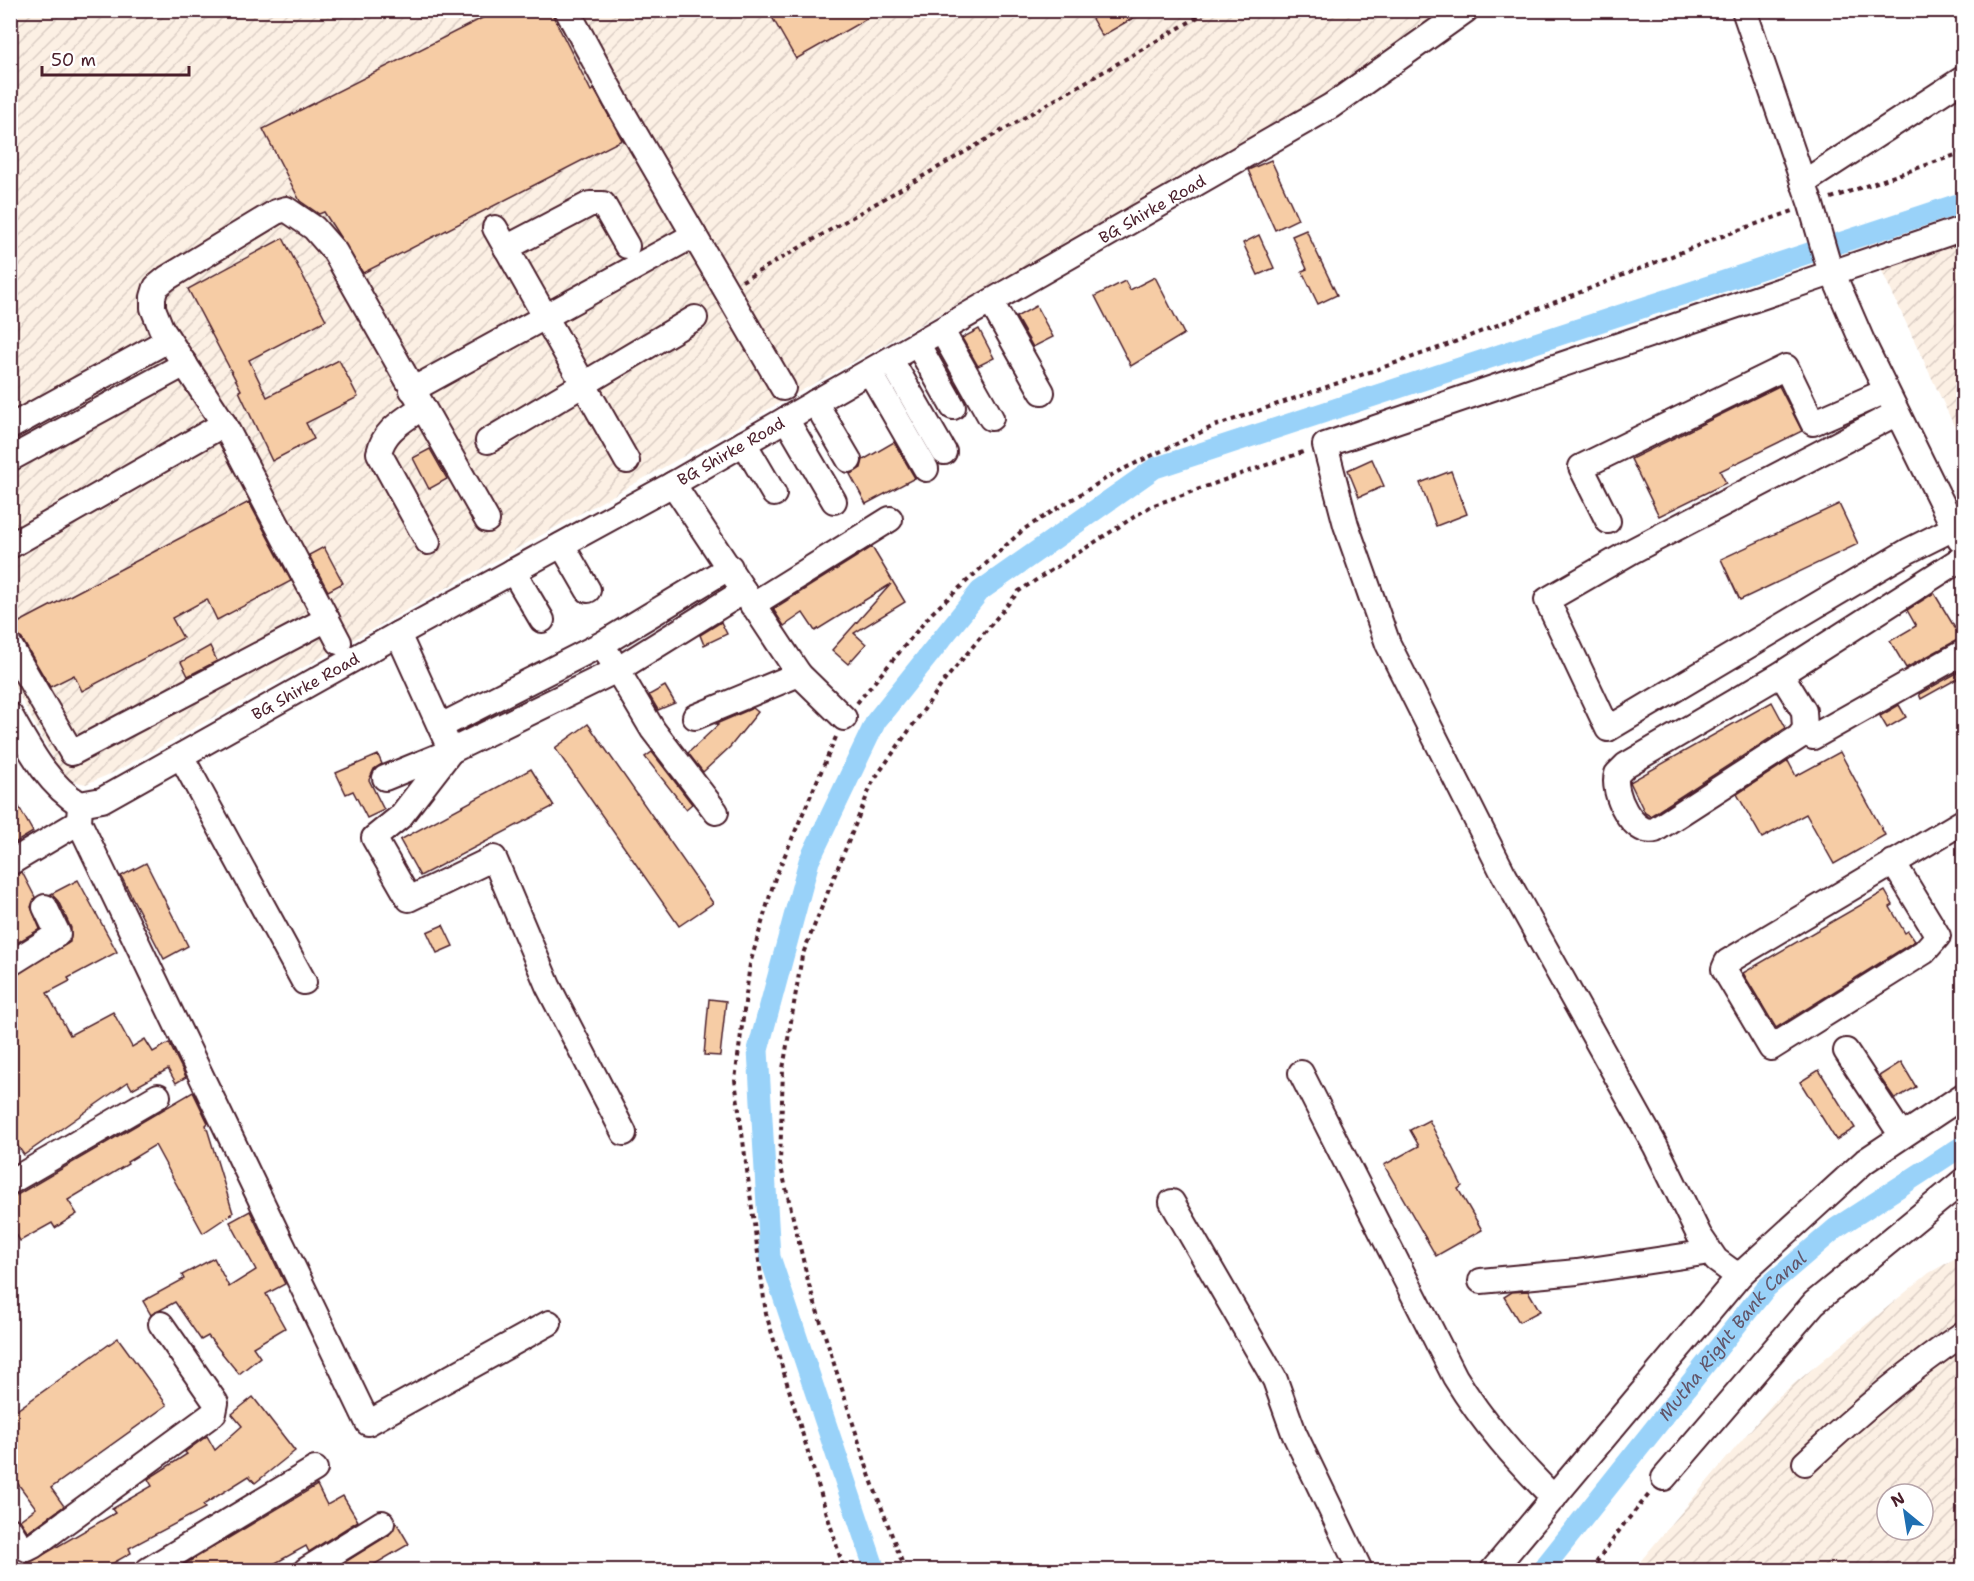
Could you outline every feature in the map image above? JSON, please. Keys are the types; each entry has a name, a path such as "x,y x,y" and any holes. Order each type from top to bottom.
{"street":[{"path":"567,10 783,388"},
{"name":"BG Shirke Road","path":"10,863 102,800 398,634 673,484 1331,106 1466,10"},
{"path":"1744,10 1830,267 1886,391 1960,532 1608,729 1547,600 1643,545 1897,413"},
{"path":"1810,204 1964,78"},
{"path":"627,246 603,204 590,204 501,238 627,461"},
{"path":"339,642 224,424 168,340 153,308 156,287 167,278 276,212 286,209 314,228 335,252 416,399 487,520"},
{"path":"1741,1274 1723,1267 1710,1252 1656,1147 1502,871 1388,644 1346,525 1325,445 1830,267 1964,228"},
{"path":"428,542 379,453 382,441 416,399 546,316 694,235"},
{"path":"991,302 1042,392"},
{"path":"488,441 695,318"},
{"path":"942,331 991,418"},
{"path":"10,427 168,340"},
{"path":"918,345 953,407"},
{"path":"891,360 944,452"},
{"path":"10,459 185,364"},
{"path":"1608,520 1581,467 1786,367 1813,423 1886,391"},
{"path":"870,372 926,469"},
{"path":"815,402 849,460"},
{"path":"786,419 834,501"},
{"path":"10,546 224,424"},
{"path":"744,443 774,494"},
{"path":"673,484 799,674 844,718"},
{"path":"386,778 451,751 617,669 890,519"},
{"path":"562,544 588,590"},
{"path":"1782,674 1804,711 1805,729 1799,737 1655,830 1649,832 1641,829 1631,820 1615,791 1617,774 1626,765 1782,674 1964,557"},
{"path":"441,726 602,644 730,567"},
{"path":"513,571 542,620"},
{"path":"10,646 72,753 327,619"},
{"path":"398,634 451,751"},
{"path":"602,644 653,730 716,812"},
{"path":"1813,738 1964,652"},
{"path":"695,717 799,674"},
{"path":"11,716 34,758 80,813 368,1423 549,1323"},
{"path":"451,751 400,817 374,838 409,899 494,858 548,986 624,1133"},
{"path":"181,756 304,982"},
{"path":"1893,862 1938,936 1924,952 1771,1048 1724,969 1727,962 1893,862 1964,821"},
{"path":"10,964 58,934 45,908"},
{"path":"1846,1051 1902,1136"},
{"path":"1301,1073 1476,1412 1508,1452 1554,1498"},
{"path":"1493,1570 1741,1274 1865,1161 1964,1095"},
{"path":"10,1182 158,1096"},
{"path":"1664,1478 1814,1303 1964,1180"},
{"path":"1172,1202 1275,1380 1294,1433 1359,1570"},
{"path":"1481,1281 1577,1272 1710,1252"},
{"path":"10,1530 19,1544 27,1549 33,1546 214,1413 216,1403 160,1324"},
{"path":"1805,1463 1864,1408 1921,1362 1964,1333"},
{"path":"148,1570 315,1469"},
{"path":"306,1570 382,1523"}],"path":[{"path":"726,290 1210,10"},
{"path":"844,1570 766,1314 735,1080 750,964 775,878 844,718 932,613 1015,537 1115,473 1212,427 1448,345 1717,238 1964,152"},
{"path":"905,1570 870,1477 809,1284 780,1162 783,1069 802,956 873,781 945,680 1018,591 1151,506 1325,445"},
{"path":"1591,1570 1624,1524 1664,1478"}],"shaded area":[{"path":"10,11 1452,11 1318,101 1116,216 115,772 86,784 73,781 59,769 11,680"},
{"path":"1963,240 1963,445 1880,267"},
{"path":"1963,1254 1963,1570 1633,1570 1778,1397 1929,1273"}],"building":[{"path":"498,10 550,10 591,91 594,89 622,140 363,273 324,212 319,214 300,201 263,129"},
{"path":"768,10 882,10 796,59"},
{"path":"1087,10 1147,10 1102,36"},
{"path":"1271,160 1298,219 1275,230 1248,170"},
{"path":"1306,230 1337,295 1318,304 1302,271 1307,269 1292,236"},
{"path":"1259,235 1274,268 1258,275 1243,243"},
{"path":"283,238 326,320 249,360 267,397 339,360 358,397 306,423 314,439 272,461 239,391 241,390 188,289"},
{"path":"1155,277 1184,334 1131,366 1095,296 1125,281 1130,290"},
{"path":"1036,306 1053,337 1033,347 1016,317"},
{"path":"979,329 994,358 978,366 962,338"},
{"path":"1779,386 1802,431 1720,471 1726,483 1659,516 1631,459"},
{"path":"894,442 915,478 866,504 850,474 861,468 863,460"},
{"path":"430,449 447,479 429,489 413,458"},
{"path":"1372,459 1384,486 1359,497 1348,470"},
{"path":"1451,471 1467,514 1436,526 1420,483"},
{"path":"249,502 291,581 217,620 207,599 172,618 183,638 82,691 74,675 50,687 22,639 11,632 10,627"},
{"path":"1839,504 1858,544 1740,600 1721,559"},
{"path":"324,547 343,583 328,591 309,555"},
{"path":"872,547 905,602 854,633 866,644 848,664 832,650 891,584 815,631 803,613 784,626 773,609"},
{"path":"1934,593 1961,638 1906,668 1890,641 1916,626 1907,610"},
{"path":"721,622 727,634 704,645 700,635"},
{"path":"210,646 217,661 188,676 181,662"},
{"path":"1964,669 1964,675 1921,699 1919,694"},
{"path":"665,686 675,703 658,710 649,695"},
{"path":"1772,702 1786,728 1655,813 1650,816 1645,813 1630,782"},
{"path":"1899,705 1906,717 1887,728 1880,716"},
{"path":"753,708 758,712 730,747 703,772 688,753 718,725 716,724"},
{"path":"588,724 713,903 679,926 555,748"},
{"path":"652,752 692,804 686,809 645,757"},
{"path":"1840,752 1885,835 1834,864 1806,814 1762,838 1737,794 1788,761 1796,776"},
{"path":"378,755 382,764 374,769 369,780 384,810 367,818 353,791 346,794 336,773"},
{"path":"531,769 554,806 420,876 400,840"},
{"path":"10,791 33,832 10,846"},
{"path":"146,863 188,946 164,959 121,876"},
{"path":"22,872 35,897 31,907 40,929 10,947 10,877"},
{"path":"78,880 117,952 68,978 70,981 47,993 70,1035 113,1012 132,1047 145,1039 153,1052 169,1043 186,1077 176,1083 168,1069 132,1089 128,1082 24,1155 10,1135 10,978 70,942 71,928 58,901 51,894"},
{"path":"1885,891 1893,905 1890,907 1905,933 1908,931 1915,941 1776,1028 1743,973"},
{"path":"443,925 453,946 437,953 427,932"},
{"path":"709,999 726,1001 720,1056 704,1055"},
{"path":"1901,1062 1916,1087 1895,1099 1879,1076"},
{"path":"1819,1070 1855,1128 1836,1140 1800,1082"},
{"path":"193,1092 208,1123 206,1125 233,1213 203,1233 155,1145 68,1200 77,1214 55,1228 52,1223 20,1241 10,1224 10,1199"},
{"path":"1429,1120 1462,1186 1458,1189 1482,1230 1436,1256 1384,1165 1419,1146 1410,1130"},
{"path":"250,1211 285,1284 266,1294 285,1328 253,1347 260,1357 239,1374 208,1336 201,1340 175,1302 151,1315 143,1301 184,1279 182,1275 214,1258 229,1287 256,1270 230,1222"},
{"path":"1528,1291 1540,1311 1519,1322 1504,1297 1512,1292"},
{"path":"118,1338 167,1405 51,1488 64,1506 28,1532 20,1520 36,1508 10,1473 10,1415"},
{"path":"253,1397 295,1451 255,1483 249,1476 203,1505 205,1508 129,1548 131,1553 101,1570 17,1570 115,1513 112,1509 152,1486 148,1479 187,1454 185,1452 207,1436 215,1450 242,1426 232,1414"},
{"path":"317,1485 327,1505 343,1496 358,1521 309,1552 306,1546 263,1570 175,1570"},
{"path":"396,1522 409,1544 365,1570 332,1570 389,1535"}],"waterway":[{"path":"875,1570 770,1257 758,1050 809,861 876,721 980,591 1155,468 1964,202"},
{"name":"Mutha Right Bank Canal","path":"1542,1570 1766,1288 1836,1228 1964,1145"}]}
